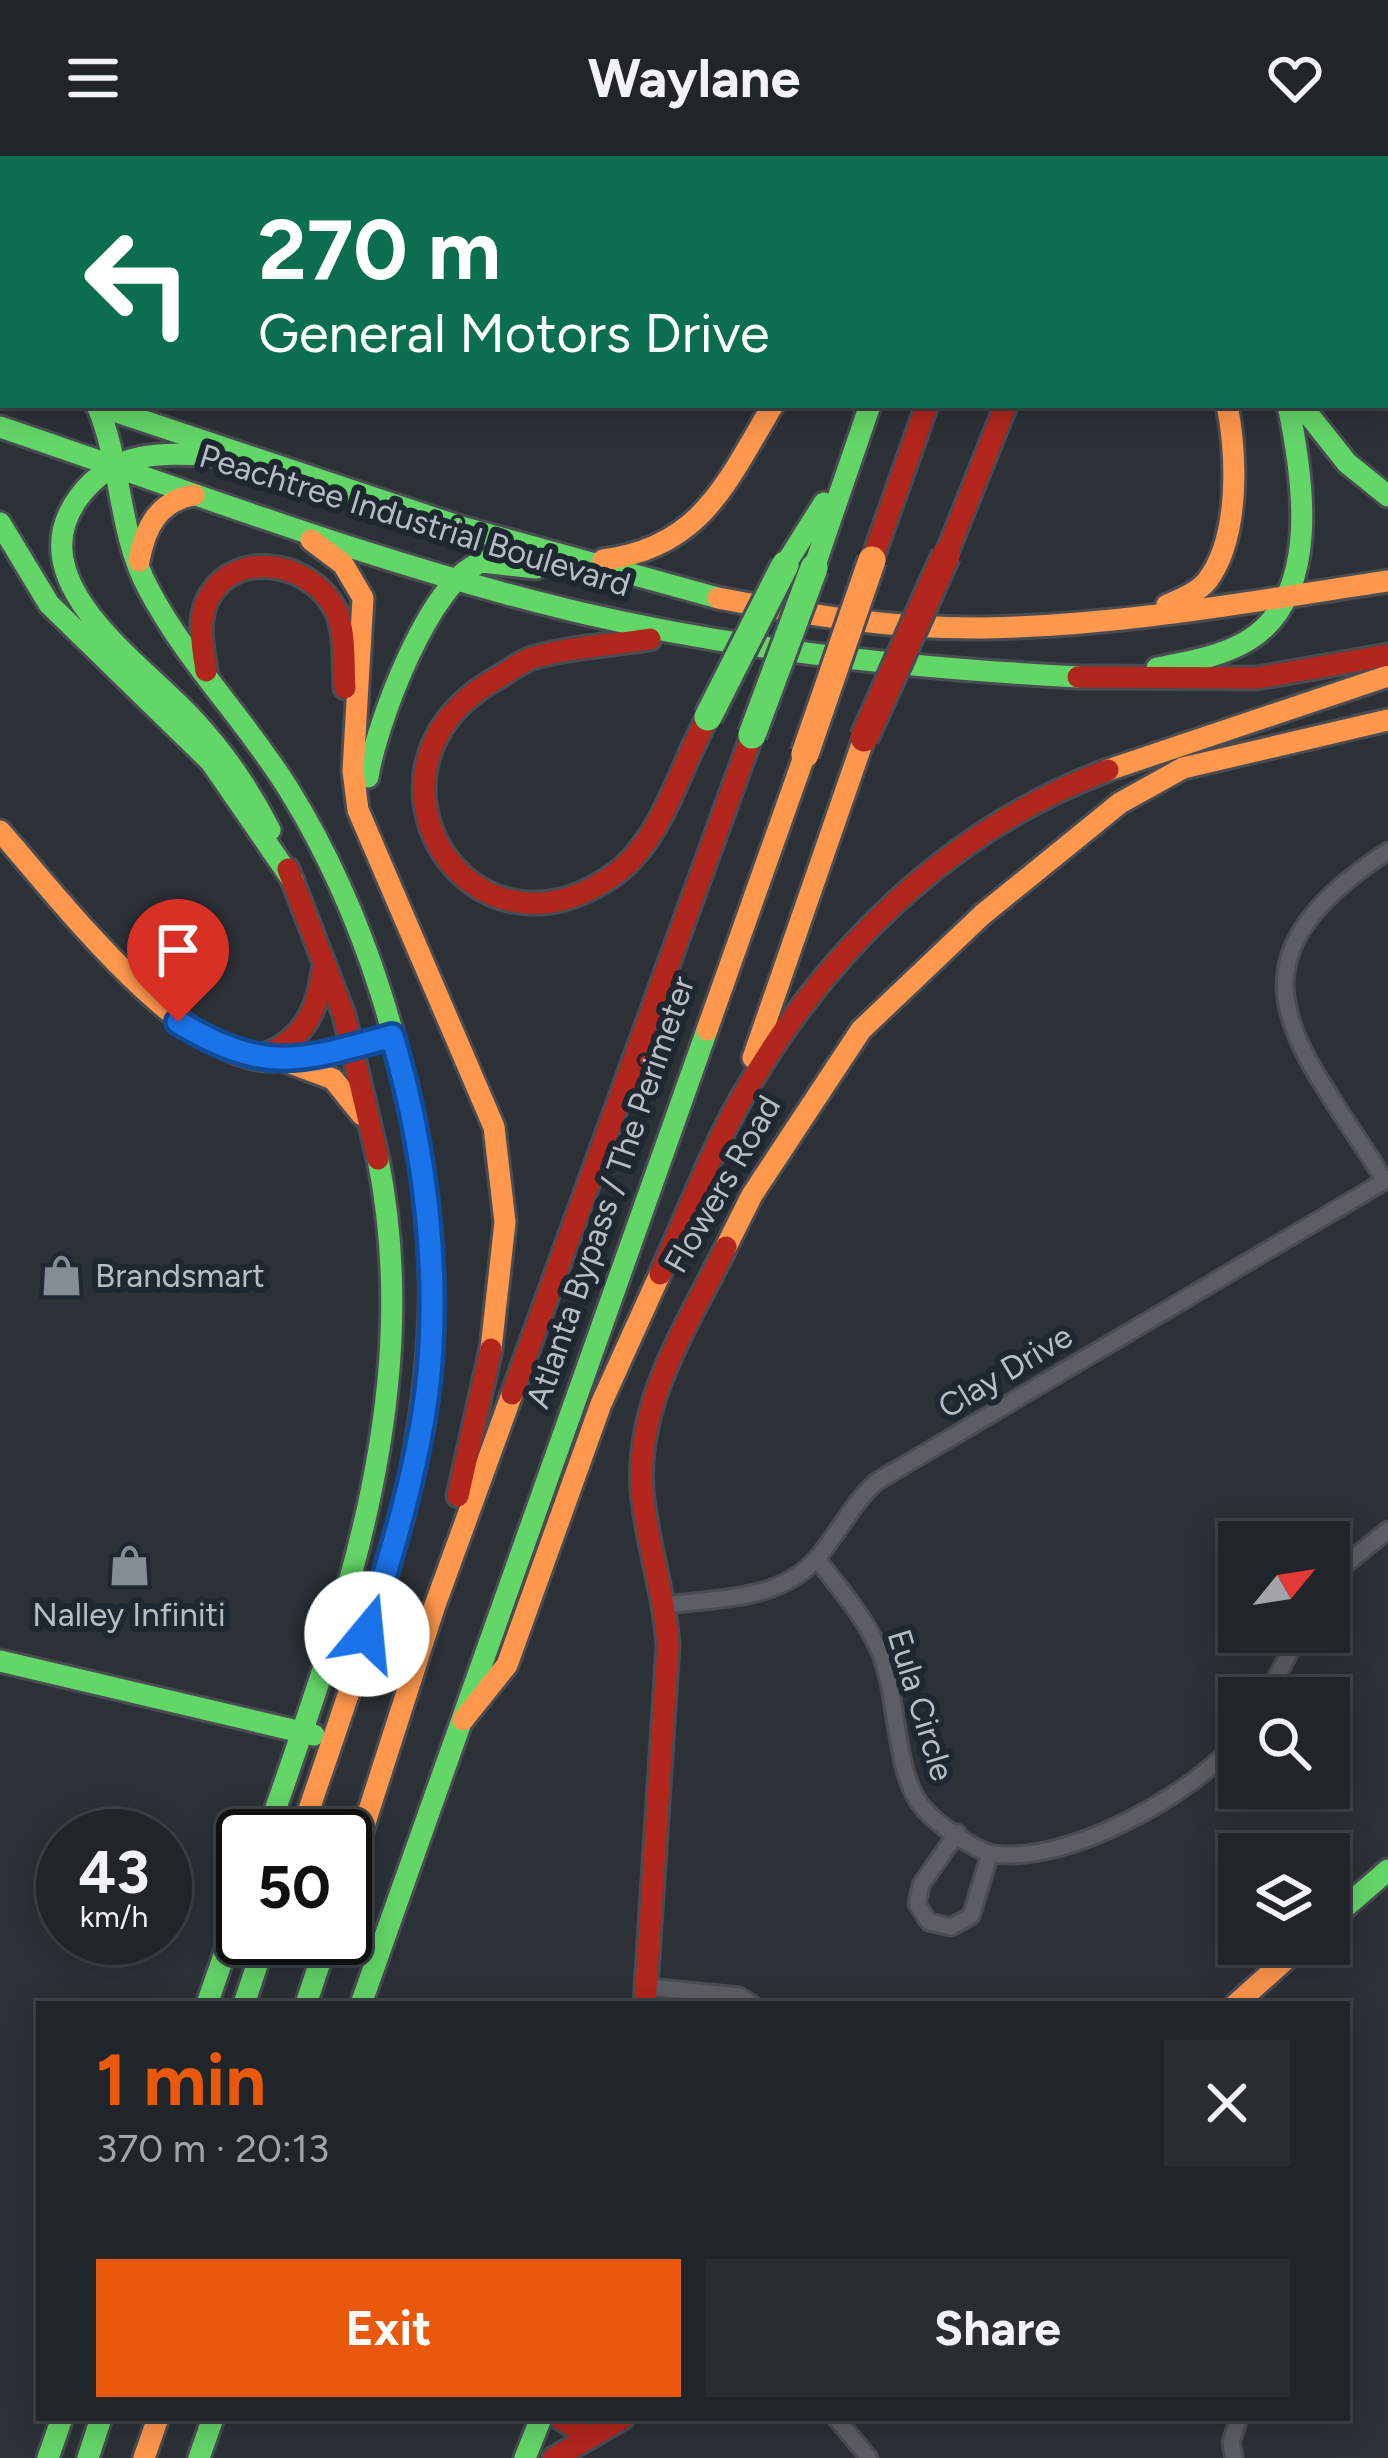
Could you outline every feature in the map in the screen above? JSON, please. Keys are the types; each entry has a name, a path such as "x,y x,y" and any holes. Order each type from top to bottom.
{"main road":[{"path":"98,408 120,465 138,568 309,824 347,909 392,1036 421,1180 431,1306 427,1391 404,1512 308,1809"},
{"name":"Peachtree Industrial Boulevard","path":"105,408 232,457 573,561 736,605 981,628 1133,619 1388,581"},
{"path":"573,561 640,556 685,537 771,408"},
{"name":"Atlanta Bypass / The Perimeter","path":"369,1809 434,1608 869,408"},
{"name":"Atlanta Bypass / The Perimeter","path":"362,2001 926,408"},
{"path":"463,1720 507,1665 601,1404 737,1104 864,738 946,555 1005,408"},
{"path":"1133,619 1186,597 1209,580 1228,510 1233,462 1227,408"},
{"path":"1097,679 1236,646 1264,629 1292,595 1298,575 1300,494 1288,408"},
{"path":"1302,408 1347,464 1388,496"},
{"name":"Peachtree Industrial Boulevard","path":"0,427 456,577 576,612 696,638 946,669 1097,679 1239,679 1388,655"},
{"path":"232,457 153,454 120,465 80,490 70,504 61,547 70,587 87,612 236,766 293,880 355,1046 387,1204 390,1300 381,1449 343,1611 275,1809"},
{"path":"696,638 578,645 514,665 478,684 449,708 424,750 417,780 424,827 451,869 496,898 531,904 578,897 619,871 647,835 785,565 852,458"},
{"path":"138,568 142,544 156,513 183,496 202,495"},
{"path":"275,518 334,555 358,582 364,626 353,771"},
{"path":"0,523 49,604 211,762 293,880"},
{"path":"390,889 370,822 367,769 385,712 456,577 480,562 500,560 665,600 736,605"},
{"path":"206,671 200,644 203,610 225,576 257,566 316,584 339,622 353,771 366,839 494,1127 510,1234 500,1318 434,1608"},
{"path":"737,1104 763,1059 878,915 982,835 1081,780 1388,676"},
{"name":"Flowers Road","path":"646,1996 668,1684 666,1605 642,1493 646,1420 667,1360 752,1195 861,1030 1077,833 1183,768 1388,720"},
{"path":"0,831 178,1022 262,1060 306,1065 348,1088 374,1136"},
{"path":"262,1060 312,1022 324,957"},
{"path":"262,1060 392,1036"},
{"path":"0,1661 331,1741"},
{"path":"1350,1903 1388,1870"},
{"path":"208,2001 221,1965"},
{"path":"245,2001 257,1965"},
{"path":"307,2001 319,1965"},
{"path":"1239,2001 1280,1965"},
{"path":"48,2458 61,2421"},
{"path":"88,2458 100,2421"},
{"path":"143,2458 157,2421"},
{"path":"199,2458 212,2421"},
{"path":"525,2458 540,2421"},
{"path":"565,2421 590,2437"},
{"path":"554,2458 618,2421"}],"street":[{"path":"1386,1180 1312,1064 1284,1004 1283,977 1289,947 1304,921 1388,851"},
{"name":"Clay Drive","path":"666,1605 781,1588 817,1559 851,1505 875,1482 1386,1180"},
{"path":"1350,1561 1388,1530"},
{"name":"Eula Circle","path":"817,1559 881,1653 910,1782 922,1808 991,1854"},
{"path":"957,1833 921,1885 917,1904 929,1922 951,1927 970,1916 991,1854 1060,1848 1106,1830 1180,1790 1218,1758"},
{"path":"646,1996 739,1996 747,2001"},
{"path":"838,2421 869,2458"},
{"path":"1234,2458 1231,2442 1238,2421"}],"traffic: fast":[{"path":"98,408 131,544 148,588 180,641 289,790 362,939 409,1101 426,1211"},
{"path":"105,408 458,526 718,598"},
{"path":"814,568 869,408"},
{"path":"1157,668 1237,647 1271,621 1287,596 1301,533 1298,466 1288,408"},
{"path":"1303,408 1347,463 1388,496"},
{"path":"0,427 361,551 582,613 828,656 1078,677"},
{"path":"220,456 143,457 109,470 79,497 64,529 63,560 74,590 93,618 215,744 270,830"},
{"path":"785,565 824,503"},
{"path":"0,523 49,604 211,762 293,881"},
{"path":"368,777 394,691 443,595 462,574 482,562 536,568"},
{"path":"708,717 785,565"},
{"path":"752,735 814,568"},
{"path":"362,2001 707,1030"},
{"path":"275,1809 348,1588 384,1419 391,1334 390,1247 378,1159"},
{"path":"0,1661 314,1735"},
{"path":"1350,1903 1388,1870"},
{"path":"208,2001 221,1965"},
{"path":"245,2001 257,1965"},
{"path":"307,2001 319,1965"},
{"path":"48,2458 61,2421"},
{"path":"88,2458 100,2421"},
{"path":"199,2458 212,2421"},
{"path":"525,2458 540,2421"}],"traffic: slow":[{"path":"603,560 637,553 688,526 725,485 771,408"},
{"path":"1167,605 1207,581 1225,542 1234,471 1227,408"},
{"path":"139,561 155,518 171,503 194,495"},
{"path":"311,540 343,564 363,598 353,771 358,810 494,1127 505,1222 491,1349"},
{"path":"805,754 872,560"},
{"path":"718,598 850,620 984,628 1136,618 1388,581"},
{"path":"1108,770 1388,676"},
{"path":"726,1247 752,1195 861,1030 982,915 1120,803 1183,768 1388,720"},
{"path":"753,1058 864,738"},
{"path":"707,1030 805,754"},
{"path":"0,831 125,971 202,1036 240,1054 275,1060 392,1036"},
{"path":"290,1063 333,1079 362,1115"},
{"path":"309,1809 377,1606 415,1451 430,1293 426,1211"},
{"path":"463,1720 507,1665 601,1404 660,1274"},
{"path":"369,1809 434,1608 512,1394"},
{"path":"1239,2001 1280,1965"},
{"path":"144,2458 157,2421"}],"traffic: jam":[{"path":"872,560 926,408"},
{"path":"946,555 1005,408"},
{"path":"864,738 946,555"},
{"path":"206,671 202,622 216,587 230,575 267,566 304,578 333,605 342,635 345,688"},
{"path":"650,639 532,658 492,681 448,719 427,764 426,809 442,851 472,883 513,901 561,900 615,874 658,822 708,717"},
{"path":"1078,677 1257,678 1388,655"},
{"path":"512,1394 752,735"},
{"path":"660,1274 741,1099 774,1045 852,946 896,902 995,826 1108,770"},
{"path":"288,869 344,1015 378,1159"},
{"path":"265,1055 301,1030 319,993 324,963"},
{"path":"645,2001 668,1646 644,1509 642,1457 656,1394 726,1247"},
{"path":"458,1496 491,1349"},
{"path":"565,2421 590,2437"},
{"path":"554,2458 618,2421"}],"place":[{"name":"Brandsmart","path":"61,1275"},
{"name":"Nalley Infiniti","path":"129,1566"}],"route":[{"path":"178,1022 211,1042 271,1061 392,1036 403,1072 421,1180 431,1306 427,1391 404,1512 367,1634"}]}
